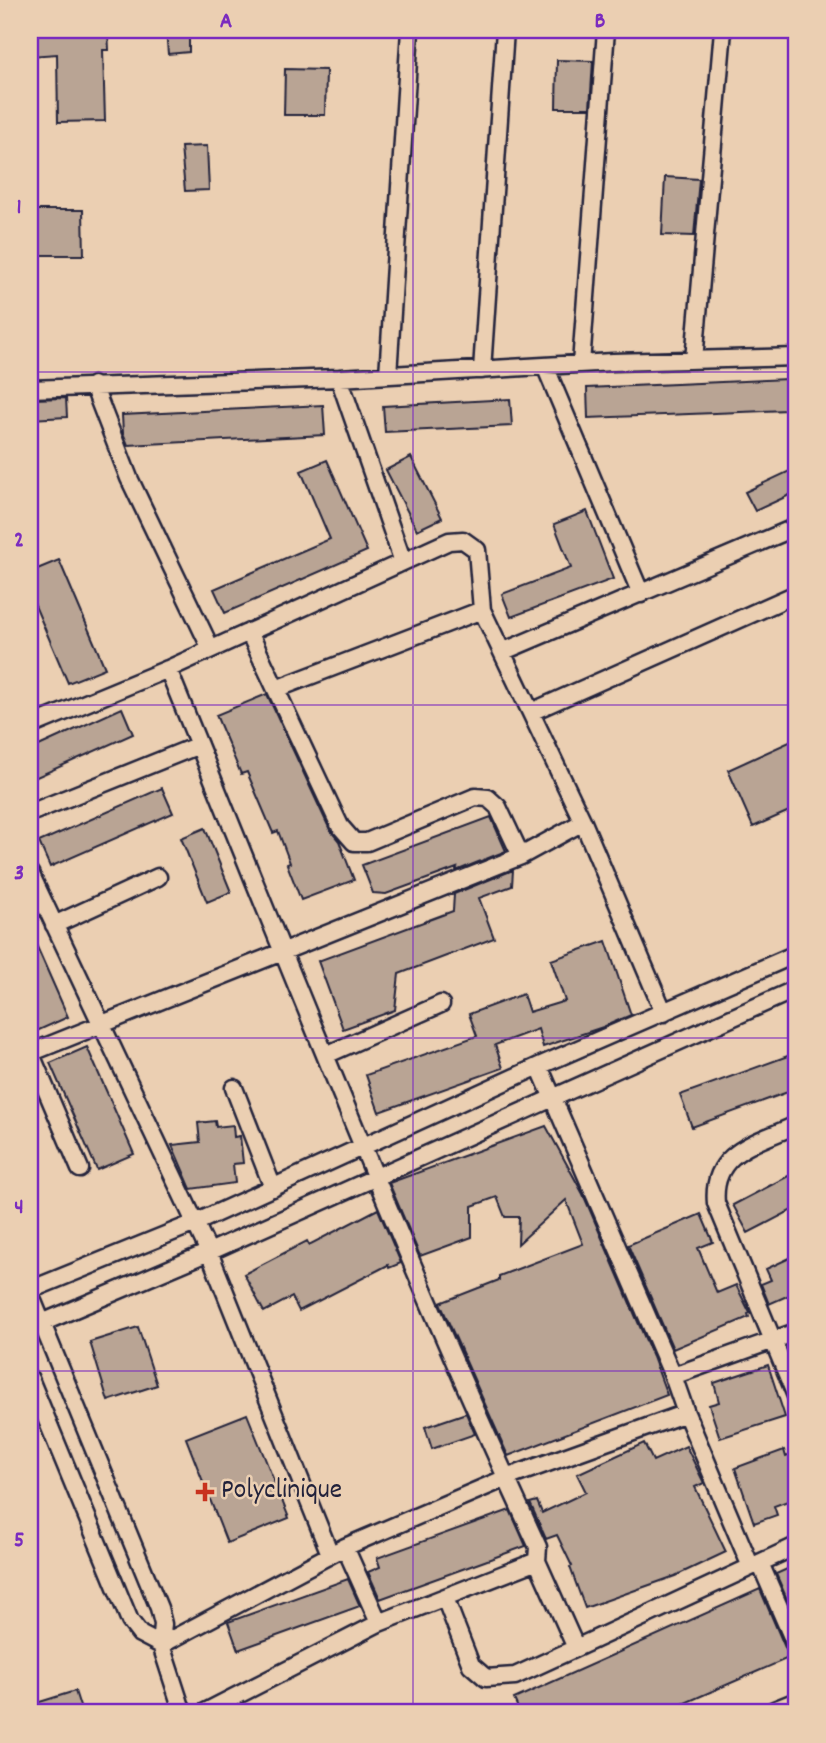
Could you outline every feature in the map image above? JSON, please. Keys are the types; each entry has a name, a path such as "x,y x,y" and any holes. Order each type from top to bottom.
{"main road":[{"path":"776,1713 796,1705"}],"street":[{"path":"388,375 410,30"},
{"path":"482,370 505,30"},
{"path":"581,364 606,30"},
{"path":"694,360 723,30"},
{"path":"30,389 796,357"},
{"path":"545,366 641,594"},
{"path":"339,378 403,562"},
{"path":"93,386 129,478 211,649"},
{"path":"502,652 796,527"},
{"path":"30,726 168,669 449,541 463,540 477,550 482,610 583,821 664,1013"},
{"path":"531,712 796,594"},
{"path":"276,689 482,610"},
{"path":"249,632 340,826 354,842 367,842 475,797 488,798 498,807 521,856"},
{"path":"168,669 375,1176 474,1409 538,1547 537,1561 576,1648"},
{"path":"30,813 199,745"},
{"path":"80,1169 30,1052 521,856 583,821"},
{"path":"30,873 209,1252 330,1555"},
{"path":"54,925 158,877"},
{"path":"183,1713 161,1644 163,1624 159,1608 36,1326 30,1292 195,1223 539,1066 796,954"},
{"path":"36,1326 209,1252 796,989"},
{"path":"326,1055 441,1004"},
{"path":"539,1066 674,1376 686,1413 755,1565 796,1646"},
{"path":"234,1087 273,1188"},
{"path":"796,1125 734,1154 724,1163 717,1175 715,1189 716,1203 796,1395"},
{"path":"674,1376 796,1332"},
{"path":"30,1379 130,1621 146,1639 161,1644 345,1547 506,1478 686,1413"},
{"path":"445,1598 471,1665 486,1678 515,1676 796,1546"},
{"path":"345,1547 379,1623"},
{"path":"203,1713 379,1623 537,1561"}],"building":[{"path":"30,30 108,30 109,50 103,50 105,121 58,122 57,54 30,56"},
{"path":"166,30 189,30 189,52 168,54"},
{"path":"557,60 593,61 590,108 556,108"},
{"path":"285,69 326,70 325,115 284,115"},
{"path":"207,146 209,190 185,191 181,147"},
{"path":"665,177 699,179 694,236 662,235"},
{"path":"30,210 83,210 84,255 30,255"},
{"path":"787,379 788,410 588,418 587,388"},
{"path":"66,398 67,417 30,419 30,399"},
{"path":"510,399 512,426 385,432 383,406"},
{"path":"323,405 325,435 128,445 123,433 122,415"},
{"path":"411,457 442,518 417,530 386,470"},
{"path":"327,460 367,551 225,613 214,589 330,539 301,471"},
{"path":"796,468 796,492 755,511 745,492"},
{"path":"587,511 613,579 511,617 502,594 571,568 554,524"},
{"path":"59,560 105,668 68,683 30,594 30,572"},
{"path":"267,694 330,830 339,841 354,880 301,900 278,831 273,833 247,772 241,774 216,715"},
{"path":"122,708 133,734 30,780 30,750"},
{"path":"796,739 796,808 753,827 728,770"},
{"path":"162,788 173,813 50,867 39,842"},
{"path":"491,817 506,851 386,894 373,893 362,865"},
{"path":"205,828 231,892 207,902 181,838"},
{"path":"513,870 512,886 479,898 494,938 399,974 395,1010 343,1029 318,961 453,911 454,894"},
{"path":"30,931 68,1017 30,1034"},
{"path":"606,941 631,1015 543,1047 538,1029 495,1045 503,1068 379,1112 366,1075 477,1036 469,1014 523,994 529,1012 565,1001 551,960"},
{"path":"87,1047 134,1154 97,1170 50,1063"},
{"path":"796,1053 796,1089 692,1127 680,1095"},
{"path":"215,1121 216,1127 233,1125 234,1137 240,1136 243,1163 233,1164 235,1183 191,1189 172,1145 200,1142 198,1123"},
{"path":"546,1126 583,1194 667,1395 508,1456 440,1303 499,1280 499,1276 583,1244 566,1200 518,1244 519,1217 505,1217 497,1197 472,1206 472,1237 420,1256 389,1183"},
{"path":"796,1172 796,1208 748,1233 733,1205"},
{"path":"378,1209 401,1263 389,1268 388,1265 299,1311 292,1297 264,1312 244,1274 307,1241 309,1245"},
{"path":"701,1214 713,1242 698,1248 717,1293 736,1285 750,1313 749,1317 673,1349 628,1245"},
{"path":"796,1255 796,1292 769,1304 761,1284 771,1280 766,1269"},
{"path":"138,1327 157,1385 108,1401 90,1342"},
{"path":"768,1365 785,1417 720,1438 709,1405 719,1402 714,1383"},
{"path":"466,1413 475,1434 432,1449 425,1427"},
{"path":"247,1414 289,1518 227,1543 186,1438"},
{"path":"644,1443 653,1461 686,1446 704,1483 695,1487 726,1552 675,1576 585,1608 570,1567 572,1566 557,1535 546,1539 530,1503 537,1501 542,1513 586,1492 577,1474"},
{"path":"784,1450 786,1457 796,1453 796,1498 774,1506 777,1515 754,1523 735,1468"},
{"path":"510,1510 526,1546 380,1599 368,1572 380,1567 377,1558"},
{"path":"796,1565 796,1620 776,1574"},
{"path":"348,1579 360,1606 238,1650 228,1622"},
{"path":"760,1589 786,1650 793,1656 662,1713 520,1713 514,1699"},
{"path":"75,1691 82,1713 30,1713 30,1705"}],"place":[{"name":"Polyclinique","path":"205,1492"}]}
